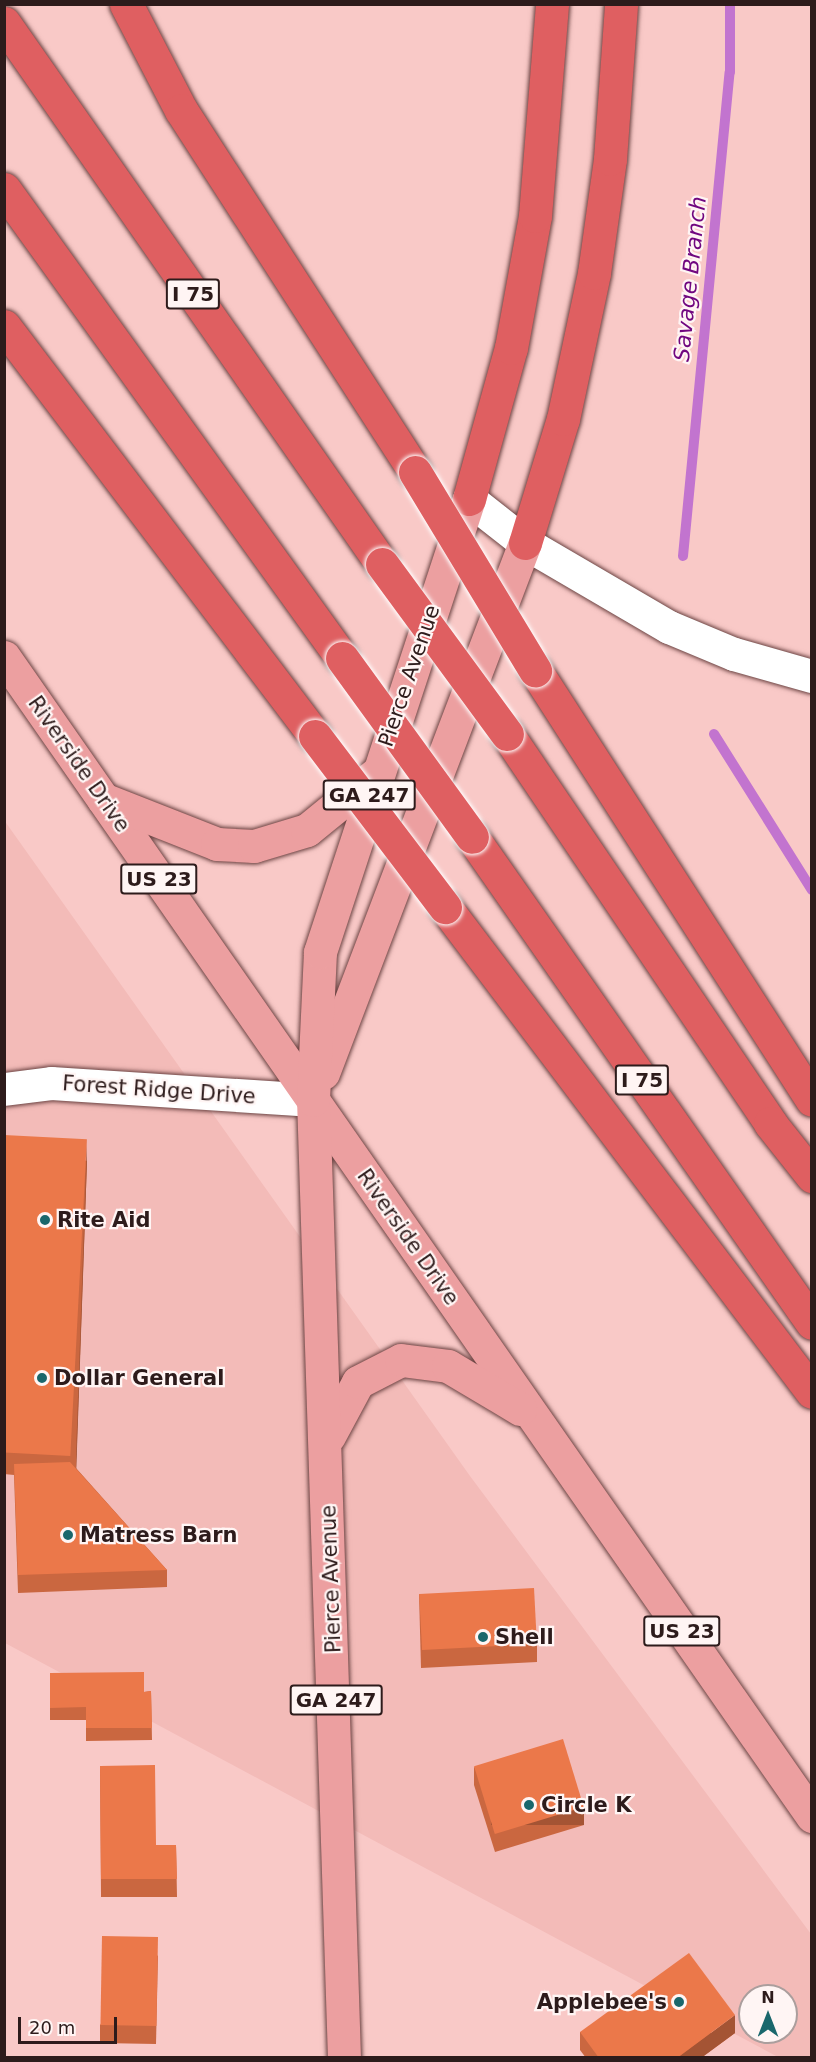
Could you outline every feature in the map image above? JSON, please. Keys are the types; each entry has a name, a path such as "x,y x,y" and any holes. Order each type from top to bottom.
{"highway":[{"path":"126,4 181,110 415,471 535,670 812,1100"},
{"path":"469,499 511,348 535,216 552,4"},
{"path":"525,543 563,419 594,273 610,159 621,4"},
{"name":"I 75","path":"4,23 382,564 507,734 770,1123 812,1176"},
{"name":"I 75","path":"4,189 471,837 812,1323"},
{"path":"4,326 812,1392"}],"main road":[{"name":"Pierce Avenue","path":"344,2058 326,1443 313,1100 320,952 376,773 469,499"},
{"name":"Pierce Avenue","path":"313,1100 525,543"},
{"name":"Riverside Drive","path":"4,657 812,1816"},
{"path":"103,799 217,844 254,846 307,830 376,773"},
{"path":"326,1443 358,1382 401,1360 448,1366 532,1417"}],"street":[{"path":"469,499 525,543 669,627 812,676"},
{"name":"Forest Ridge Drive","path":"4,1089 51,1083 313,1100"}],"shaded area":[{"path":"4,820 470,1476 811,1934 811,2057 778,2057 754,2044 798,2044 798,1984 738,1984 738,2036 5,1643"}],"building":[{"path":"4,1135 87,1139 70,1456 4,1452"},
{"name":"Matress Barn","path":"70,1462 167,1570 18,1575 14,1464"},
{"path":"534,1588 537,1644 422,1650 419,1594"},
{"path":"144,1672 144,1692 151,1691 152,1728 86,1728 86,1707 50,1708 50,1673"},
{"name":"Circle K","path":"563,1739 584,1807 495,1834 474,1766"},
{"path":"155,1765 156,1845 176,1845 177,1879 101,1879 100,1766"},
{"path":"102,1936 158,1937 156,2026 100,2025"},
{"name":"Applebee's","path":"689,1953 735,2015 677,2058 599,2058 580,2032"}],"waterway":[{"name":"Savage Branch","path":"683,556 730,72 730,4"},
{"name":"Savage Branch","path":"714,734 812,890"}],"place":[{"name":"Rite Aid","path":"45,1220"},
{"name":"Dollar General","path":"42,1378"},
{"name":"Matress Barn","path":"68,1535"},
{"name":"Shell","path":"483,1637"},
{"name":"Circle K","path":"529,1805"},
{"name":"Applebee's","path":"679,2002"}]}
